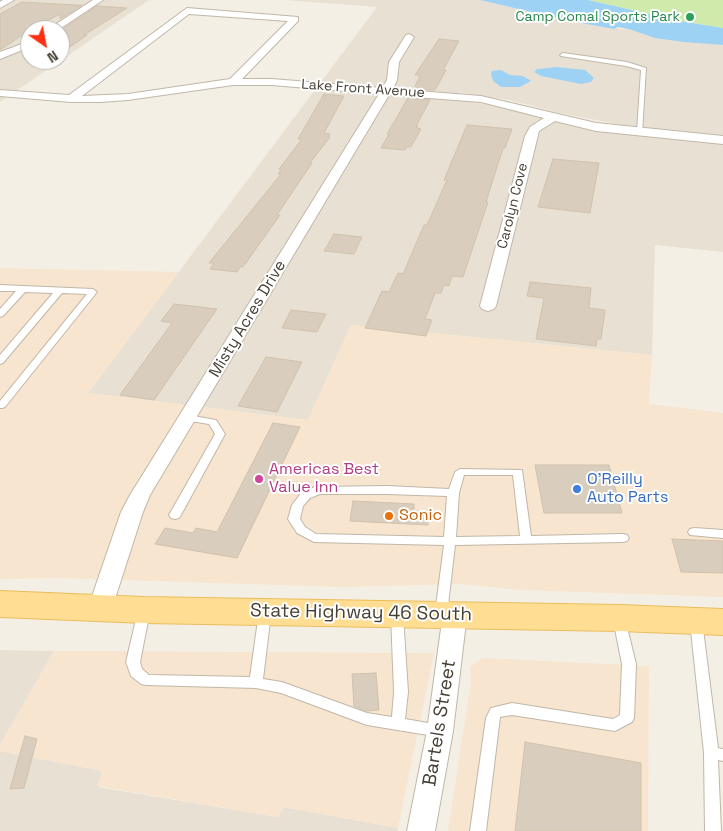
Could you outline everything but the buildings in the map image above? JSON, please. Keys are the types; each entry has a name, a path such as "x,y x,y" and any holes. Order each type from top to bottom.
{"main road":[{"name":"State Highway 46 South","path":"0,604 144,610 448,614 710,621"}],"street":[{"path":"0,5 10,0"},
{"path":"68,20 99,0"},
{"path":"71,99 187,12 295,19 233,82"},
{"name":"Misty Acres Drive","path":"100,608 132,512 386,91 392,80 394,62 409,37"},
{"path":"0,56 20,48"},
{"name":"Lake Front Avenue","path":"0,93 71,99 128,97 233,82 272,82 481,99 596,127 723,140"},
{"name":"Carolyn Cove","path":"488,306 531,136 534,129 553,117"},
{"name":"Bartels Street","path":"421,831 440,731 448,614"}],"lane":[{"path":"563,55 627,64 644,69 640,132"},
{"path":"0,288 93,292 2,405 0,405"},
{"path":"0,314 23,289"},
{"path":"0,361 59,291"},
{"path":"175,515 220,434 212,422 188,418"},
{"path":"448,614 453,494 460,472 518,472 526,538"},
{"path":"453,494 388,490 319,490 306,495 298,505 294,519 301,530 314,538 450,541 526,538 623,538"},
{"path":"694,532 723,534"},
{"path":"144,610 133,662 136,672 146,680 256,683 282,688 367,719 440,731"},
{"path":"256,683 265,612"},
{"path":"397,614 401,692 398,723"},
{"path":"478,831 493,718 496,712 512,709 615,724 627,718 628,664 619,618"},
{"path":"710,621 717,754 713,831"}],"shaded area":[{"path":"0,0 149,0 70,54 70,20 20,20 20,70 47,70 0,102"},
{"path":"285,0 480,0 603,27 633,30 663,38 723,45 723,252 655,245 652,355 351,325 308,420 88,393 377,7","holes":["458,92 509,100 560,113 631,127 644,136 585,129 493,105 455,100"]},
{"path":"0,268 179,272 88,393 308,420 351,325 652,355 649,404 723,413 723,597 522,590 460,584 343,587 57,578 0,579"},
{"path":"0,650 54,651 0,745"},
{"path":"54,651 434,653 398,828 284,807 278,817 97,786 102,771 0,751 0,745"},
{"path":"483,658 649,666 648,831 448,831 471,682 470,667"},
{"path":"0,751 103,771 98,787 278,817 284,807 398,828 397,831 0,831"}],"green space":[{"name":"Camp Comal Sports Park","path":"588,0 723,0 723,28 680,21"}],"water":[{"path":"480,0 588,0 680,21 723,28 723,45 655,38 632,30 618,27 614,29 576,22 571,19 557,18"},
{"path":"557,67 585,70 594,78 591,82 581,84 541,76 534,72 537,69"},
{"path":"501,70 510,75 523,76 531,81 520,87 501,87 493,81 491,74 492,71"}],"place":[{"name":"Camp Comal Sports Park","path":"690,17"},
{"name":"Americas Best Value Inn","path":"259,479"},
{"name":"O'Reilly Auto Parts","path":"577,489"},
{"name":"Sonic","path":"389,516"}]}
